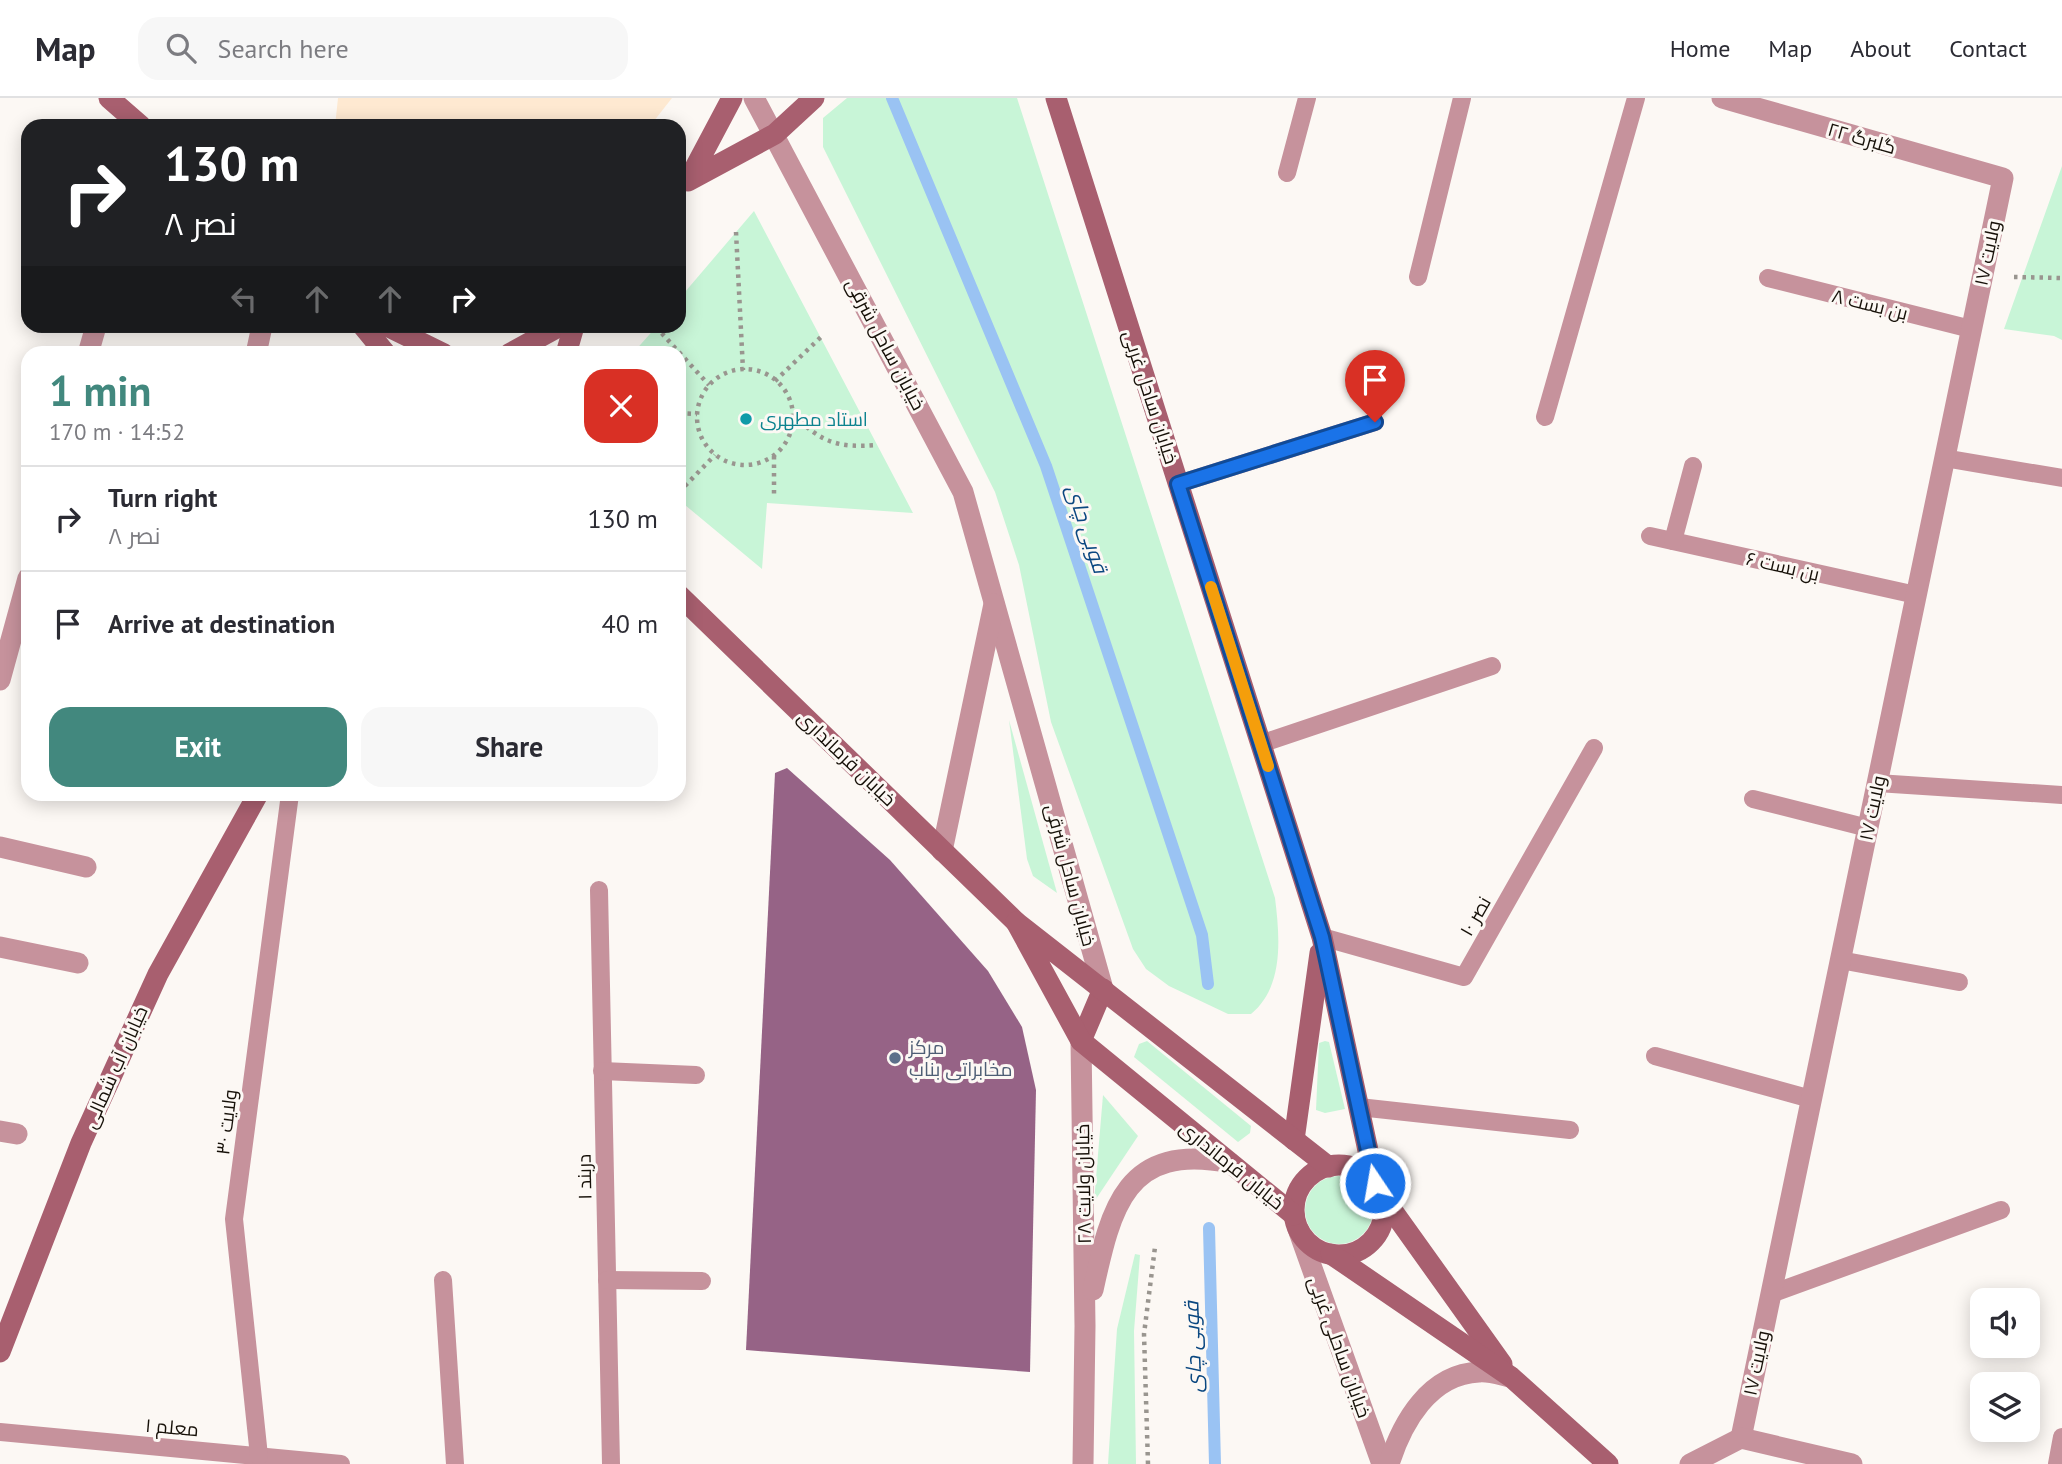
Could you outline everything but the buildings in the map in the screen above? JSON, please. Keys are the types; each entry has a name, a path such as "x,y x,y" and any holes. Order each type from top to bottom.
{"main road":[{"path":"109,98 133,119"},
{"path":"686,181 732,98"},
{"path":"686,184 775,134 814,98"},
{"name":"خیابان ساحل غربی","path":"1056,98 1322,937 1378,1189"},
{"path":"401,333 428,346"},
{"path":"524,346 547,333"},
{"name":"خیابان فرمانداری","path":"686,602 1016,922 1329,1167"},
{"name":"خیابان آب شمالی","path":"0,1352 81,1143 158,974 254,801"},
{"name":"خیابان فرمانداری","path":"1016,922 1081,1041 1230,1163 1296,1223"},
{"name":"خیابان ساحل غربی","path":"1294,1139 1322,937"},
{"path":"1081,1041 1103,989"},
{"path":"1378,1189 1382,1222 1369,1244 1344,1255 1317,1250 1296,1223 1299,1190 1316,1172 1329,1167 1354,1168 1378,1189 1511,1377"},
{"path":"1331,1254 1511,1377 1608,1464"}],"street":[{"name":"خیابان ساحل شرقی","path":"754,98 963,492 1103,989"},
{"name":"گلبرگ ۲۲","path":"1722,98 2003,178"},
{"name":"ولایت ۱۷","path":"1741,1438 2003,178"},
{"name":"خیابان ساحل شرقی","path":"942,851 995,599"},
{"path":"0,680 21,615"},
{"path":"0,847 86,867"},
{"path":"0,947 78,963"},
{"name":"خیابان ولایت ۲۸","path":"1081,1041 1085,1326 1083,1464"},
{"name":"خیابان ولایت ۲۸","path":"1085,1326 1106,1227 1128,1189 1147,1173 1180,1159 1200,1157 1230,1163"},
{"name":"خیابان ساحلی غربی","path":"1296,1223 1382,1464"},
{"path":"1389,1464 1398,1436 1416,1406 1441,1384 1480,1371 1511,1377"},
{"path":"1690,1464 1741,1438 1852,1464"}],"lane":[{"path":"1287,173 1307,98"},
{"path":"1418,277 1462,98"},
{"path":"1545,417 1636,98"},
{"name":"بن بست ۸","path":"1768,278 1971,330"},
{"path":"1178,484 1375,422"},
{"path":"1944,458 2062,478"},
{"path":"1673,541 1693,466"},
{"name":"بن بست ۶","path":"1650,536 1916,596"},
{"path":"1261,744 1492,666"},
{"name":"نصر ۱۰","path":"1322,937 1464,977 1594,748"},
{"path":"1877,783 2062,795"},
{"path":"1753,799 1868,828"},
{"name":"ولایت ۳۰","path":"259,1456 234,1219 289,801"},
{"name":"دربند ۱","path":"599,890 611,1464"},
{"path":"1840,960 1959,982"},
{"path":"1656,1056 1811,1099"},
{"path":"602,1071 696,1075"},
{"path":"1359,1107 1570,1130"},
{"path":"1771,1294 2001,1210"},
{"path":"443,1280 455,1464"},
{"path":"607,1280 702,1281"},
{"name":"معلم ۱","path":"0,1432 341,1464"},
{"path":"2057,1464 2062,1437"}],"path":[{"path":"736,232 743,370"},
{"path":"1982,277 2062,278"},
{"path":"661,333 673,346"},
{"path":"775,381 821,337"},
{"path":"686,360 709,385"},
{"path":"743,370 753,370 775,381 789,399 793,414 785,445 774,456 760,463 744,465 715,455 701,436 697,414 701,398 709,385 722,376 743,370"},
{"path":"686,413 697,414"},
{"path":"793,414 828,441 842,446 877,445"},
{"path":"686,485 715,455"},
{"path":"774,456 774,497"},
{"path":"1148,1464 1144,1334 1155,1247"}],"shaded area":[{"path":"338,98 672,98 656,119 336,119"}],"green space":[{"path":"847,98 1017,98 1275,898 1278,945 1274,976 1262,1003 1251,1014 1228,1014 1169,986 1146,969 1133,949 1051,722 1019,565 995,492 823,147 823,118"},
{"path":"2062,166 2062,340 2054,336 2004,329"},
{"path":"754,211 913,513 767,503 762,569 686,506 686,346 639,346 651,333 686,333 686,291"},
{"path":"1009,720 1057,893 1033,876 1027,859"},
{"path":"1147,1041 1251,1126 1250,1133 1238,1142 1134,1057 1139,1044"},
{"path":"1329,1042 1345,1109 1325,1113 1316,1110 1319,1043"},
{"path":"1103,1095 1138,1136 1094,1202"},
{"path":"1346,1176 1367,1191 1373,1203 1371,1223 1363,1234 1346,1244 1332,1244 1315,1234 1307,1223 1305,1203 1315,1186 1326,1178"},
{"path":"1135,1254 1140,1255 1134,1331 1136,1464 1108,1464 1117,1329"}],"waterway":[{"name":"قوبی چای","path":"892,98 1046,466 1202,935 1208,984"},
{"name":"قوبی چای","path":"1209,1228 1215,1464"}],"slow traffic":[{"path":"1211,587 1268,766"}],"place":[{"name":"استاد مطهری","path":"746,419"},
{"name":"مرکز مخابراتی بناب","path":"895,1058"}],"route":[{"path":"1375,422 1178,484 1322,937 1375,1183"}]}
